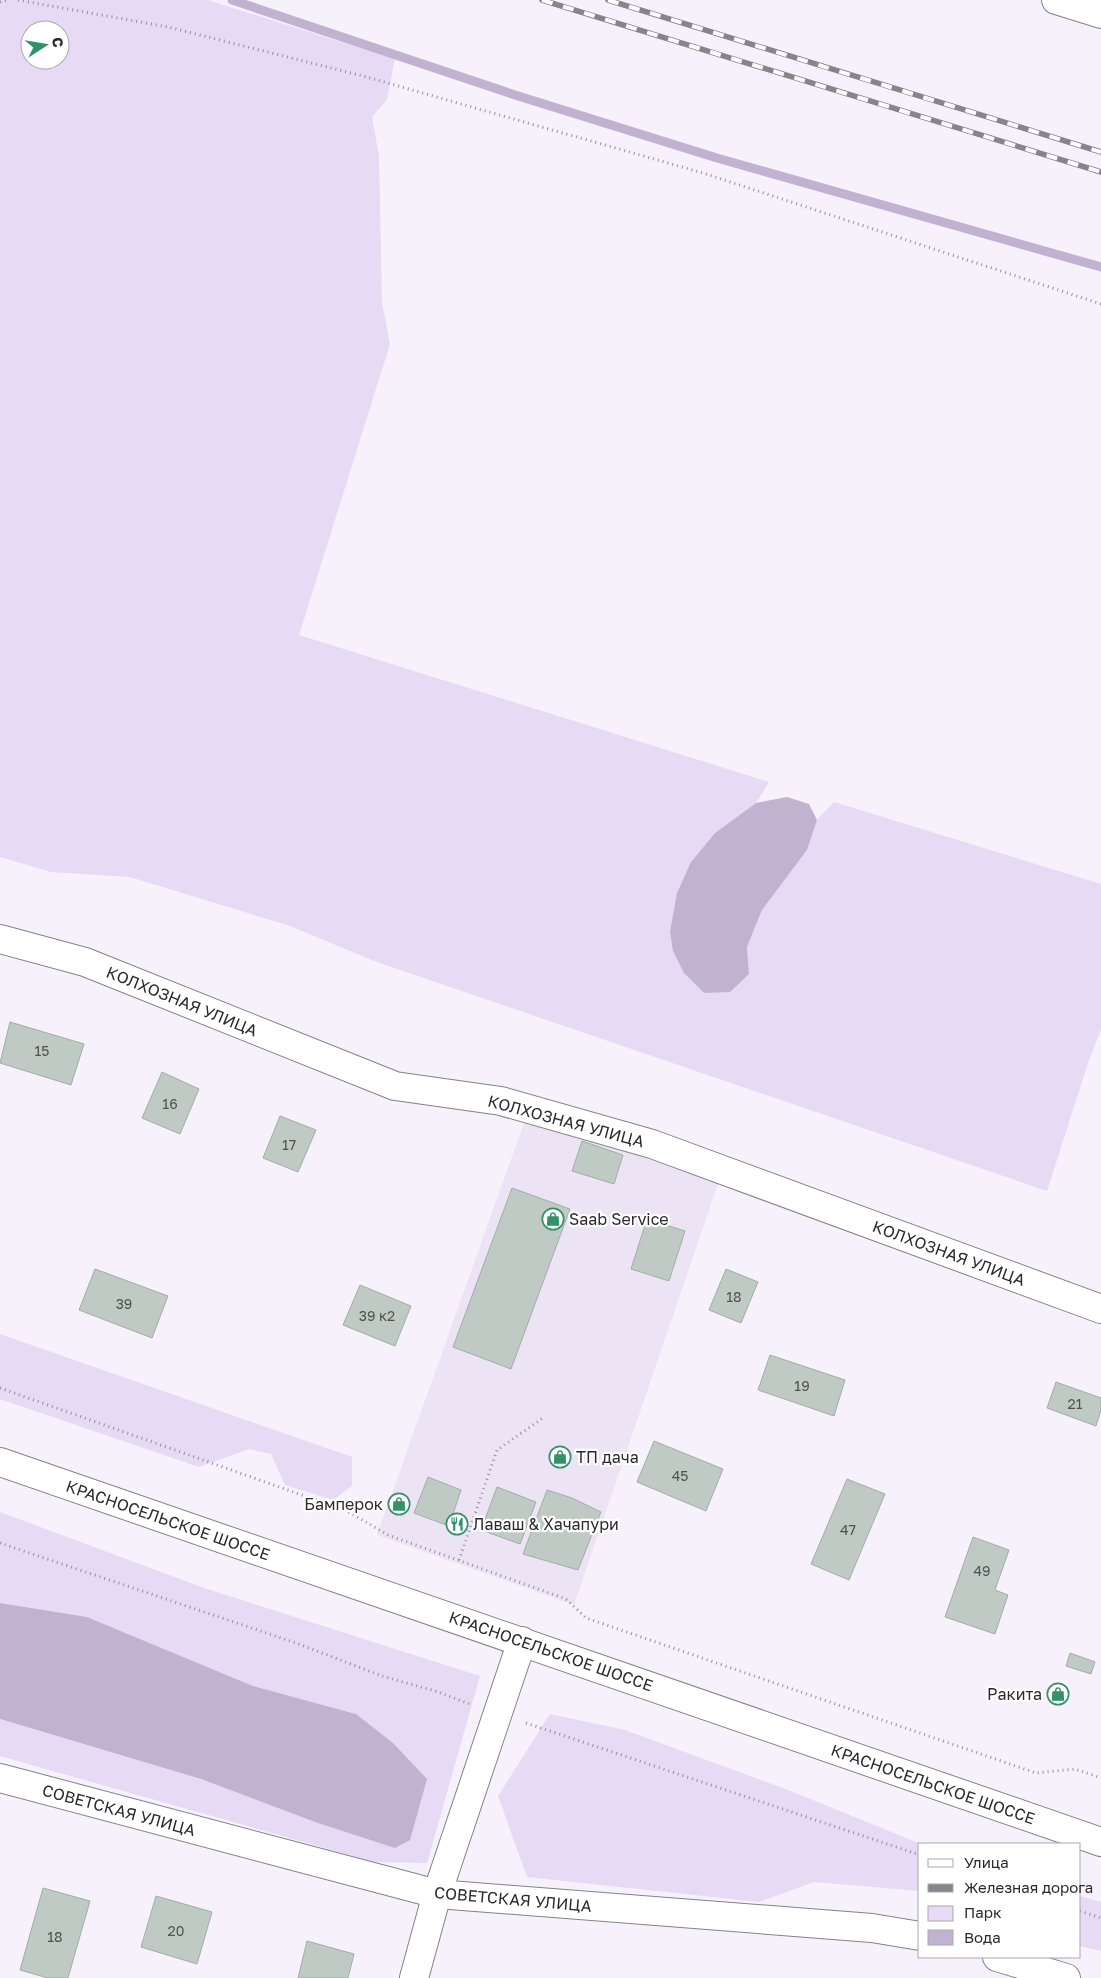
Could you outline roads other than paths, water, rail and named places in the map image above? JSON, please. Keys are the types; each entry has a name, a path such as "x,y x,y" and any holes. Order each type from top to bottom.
{"main road":[{"path":"1056,0 1101,14"},
{"name":"КОЛХОЗНАЯ УЛИЦА","path":"0,939 85,962 394,1086 501,1101 652,1144 1101,1309"},
{"name":"КРАСНОСЕЛЬСКОЕ ШОССЕ","path":"0,1462 1099,1837"},
{"path":"414,1978 437,1894 522,1641"},
{"name":"СОВЕТСКАЯ УЛИЦА","path":"0,1778 437,1894 872,1928 918,1936"},
{"path":"1000,1958 1066,1978"}],"water":[{"path":"787,797 809,804 817,820 807,850 762,910 747,947 749,974 730,992 704,993 684,973 673,951 670,932 677,893 691,862 715,833 756,803"},
{"path":"0,1603 87,1617 253,1686 356,1714 393,1743 427,1779 410,1840 395,1848 315,1822 201,1779 0,1719"}],"waterway":[{"path":"232,0 515,95 717,158 1101,267"}],"railway":[{"path":"542,0 1101,172"},
{"path":"608,0 1101,152"}],"place":[{"name":"Saab Service","path":"553,1219"},
{"name":"ТП дача","path":"560,1457"},
{"name":"Бамперок","path":"399,1504"},
{"name":"Лаваш & Хачапури","path":"457,1524"},
{"name":"Ракита","path":"1058,1694"}]}
